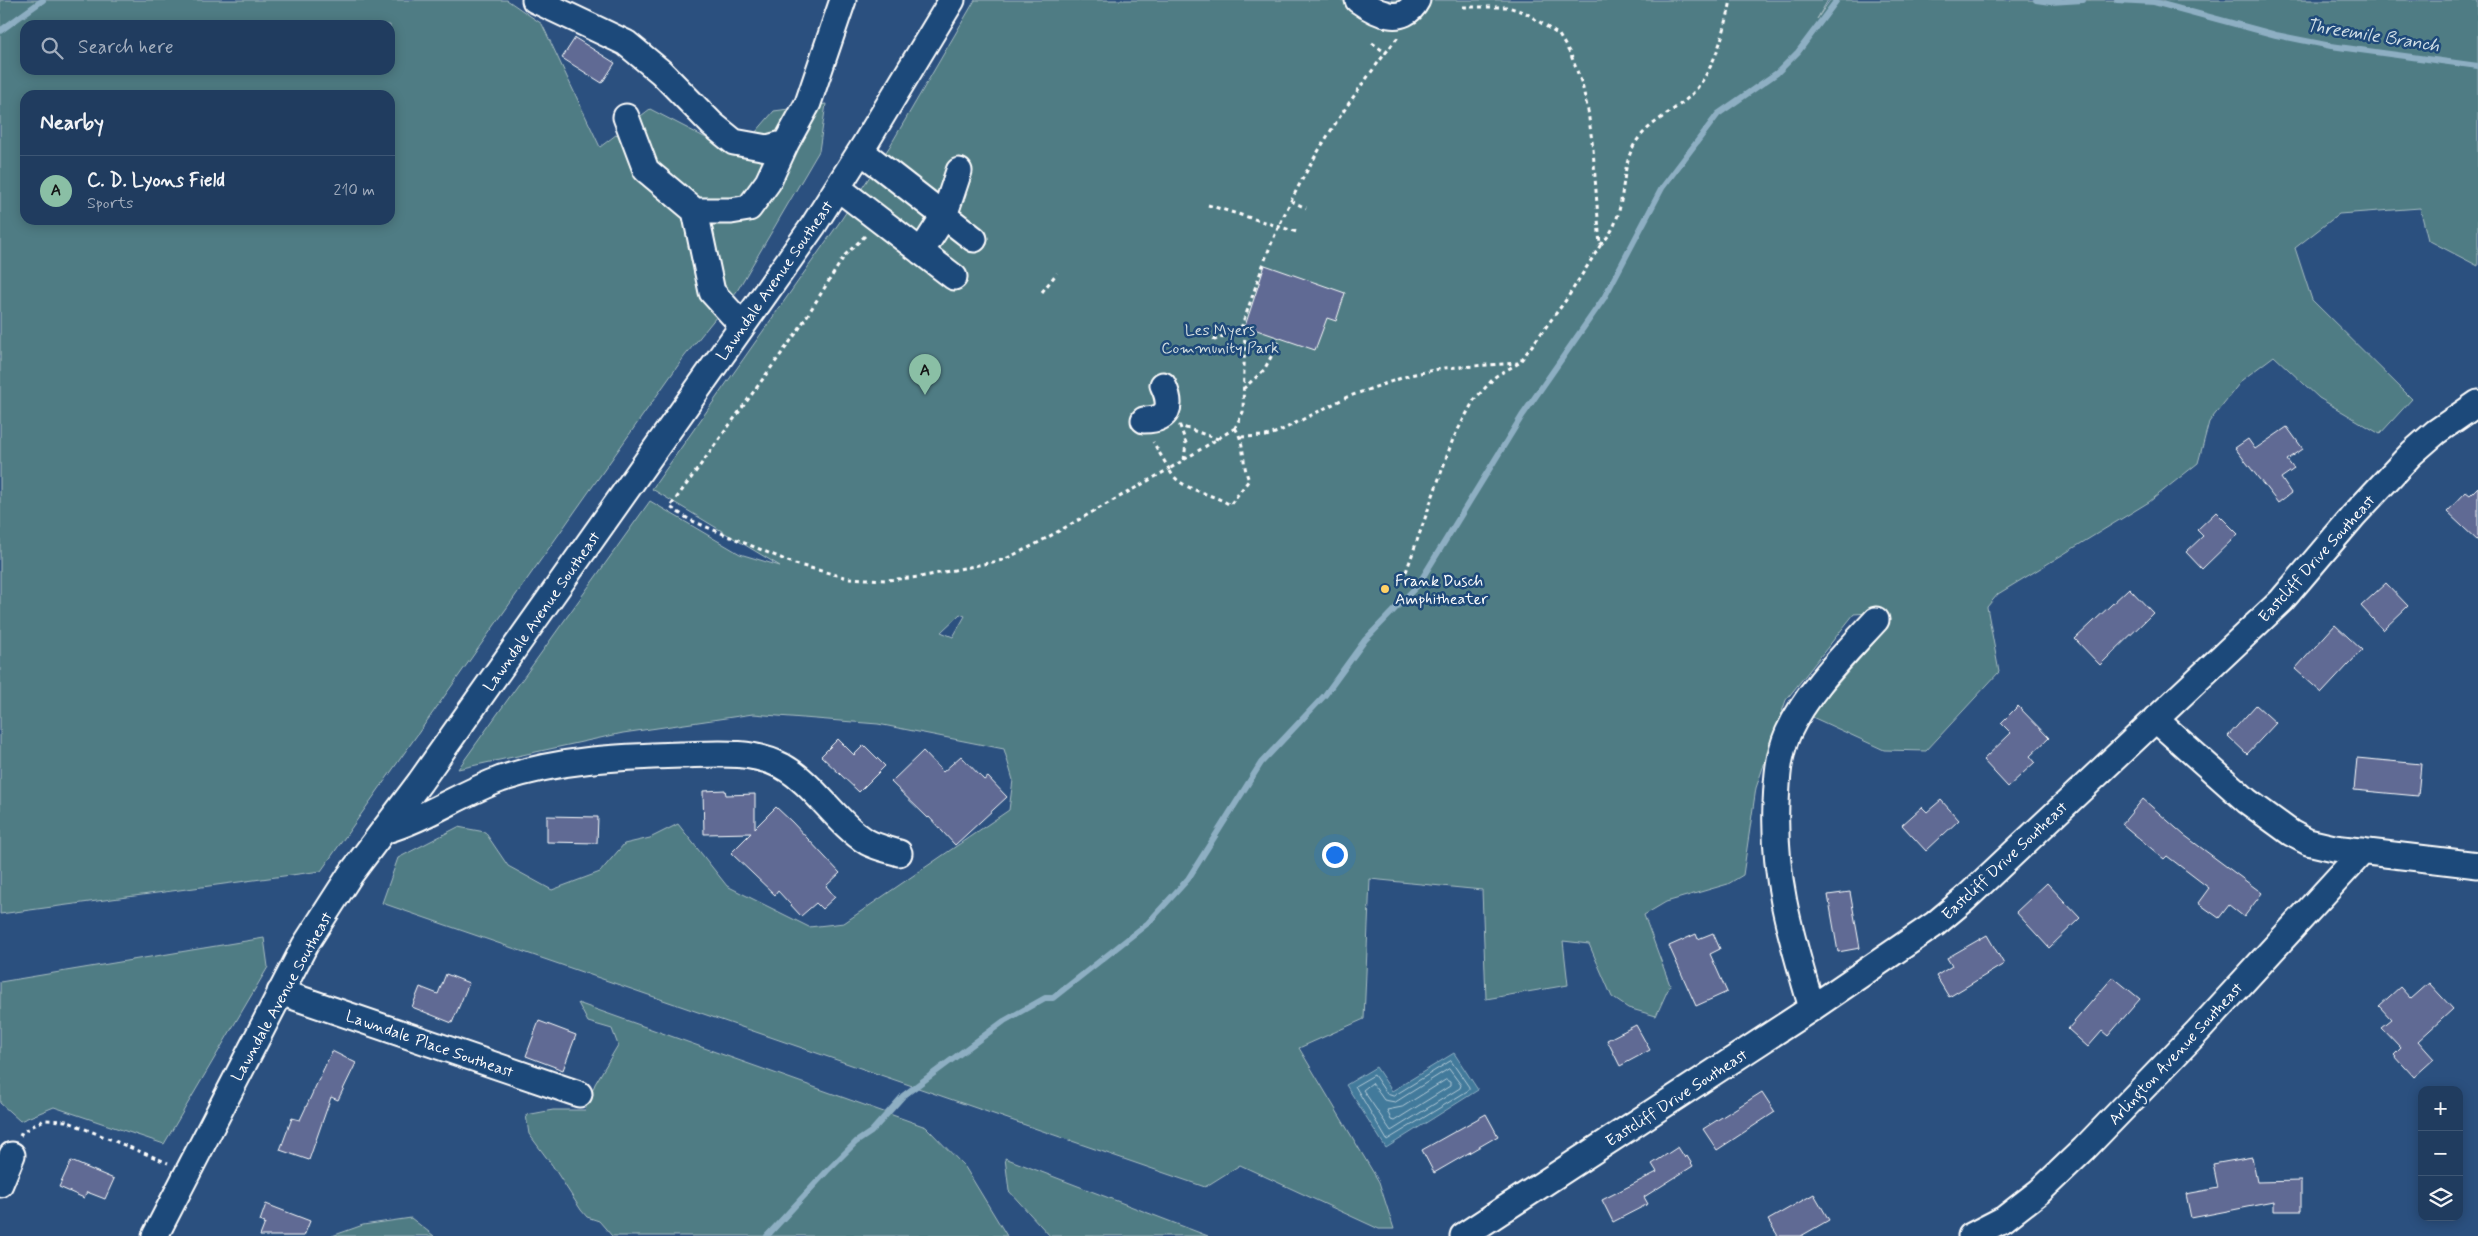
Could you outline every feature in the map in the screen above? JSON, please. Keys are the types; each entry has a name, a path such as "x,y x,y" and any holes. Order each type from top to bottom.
{"street":[{"path":"535,0 626,43 661,72 712,124 734,142 767,148 786,143"},
{"path":"695,211 731,211 750,208 768,182 786,143 808,103 843,0"},
{"name":"Lawndale Avenue Southeast","path":"155,1236 305,945 350,875 420,782 838,188 952,0"},
{"path":"1358,0 1375,13 1392,15 1404,14 1417,0"},
{"path":"626,117 646,170 695,211 712,292 742,326"},
{"path":"861,151 974,239"},
{"path":"921,252 944,216 959,171"},
{"path":"838,188 954,277"},
{"path":"1148,431 1156,420 1164,415 1169,404 1163,384"},
{"name":"Eastcliff Drive Southeast","path":"1463,1236 1812,1008 1934,924 1965,899 2281,601 2354,515 2412,454 2436,432 2478,403"},
{"path":"1812,1008 1787,922 1779,883 1775,835 1777,777 1780,758 1788,733 1819,683 1876,620"},
{"path":"2155,719 2247,801 2290,833 2308,842 2363,852 2478,865"},
{"path":"383,831 407,824 461,796 532,770 598,758 750,755 781,766 868,842 899,853"},
{"name":"Arlington Avenue Southeast","path":"1971,1236 2004,1219 2040,1191 2084,1149 2198,1031 2363,852"},
{"name":"Lawndale Place Southeast","path":"280,992 580,1094"},
{"path":"0,1184 12,1155"}],"path":[{"path":"1406,572 1453,439 1474,400 1496,376 1519,363 1566,300 1600,246 1608,239 1616,223 1632,149 1642,134 1694,92 1715,58 1731,0"},
{"path":"1458,7 1508,7 1526,13 1559,35 1571,54 1582,84 1588,110 1593,149 1600,246"},
{"path":"1241,328 1279,226 1291,201 1346,106 1400,34"},
{"path":"1372,43 1386,52"},
{"path":"1291,201 1306,208"},
{"path":"1208,205 1297,232"},
{"path":"869,232 845,255 797,332 670,506 690,520 795,564 848,578 886,580 920,577 1003,560 1034,545 1169,469 1235,428 1243,412 1245,326 1215,340 1201,333"},
{"path":"1042,292 1057,273"},
{"path":"1243,390 1264,370 1281,338"},
{"path":"1241,437 1266,436 1278,432 1347,397 1410,374 1444,368 1519,363"},
{"path":"1184,460 1186,443 1180,426 1218,439"},
{"path":"1148,431 1172,477 1179,483 1220,498 1230,505 1249,480 1244,469 1241,437 1235,428"},
{"path":"12,1155 22,1132 44,1120 66,1121 175,1166"}],"green space":[{"path":"0,0 507,0 542,24 600,147 650,109 737,154 774,111 826,104 819,151 737,291 684,357 321,871 0,914"},
{"name":"Les Myers Community Park","path":"975,0 1828,0 1817,19 1830,0 2478,0 2478,266 2428,240 2420,208 2339,214 2295,248 2312,300 2412,399 2380,434 2319,398 2274,356 2242,380 2209,422 2198,463 2149,502 1998,594 1987,607 1999,672 1926,751 1884,750 1810,716 1882,633 1884,612 1854,614 1786,700 1756,788 1743,875 1728,884 1666,902 1644,915 1670,985 1656,1016 1628,1008 1612,997 1589,944 1563,941 1568,985 1486,999 1482,890 1370,879 1364,1019 1299,1048 1379,1182 1394,1229 1379,1229 1240,1165 1205,1187 382,903 398,858 458,827 485,832 508,866 552,890 600,872 624,844 650,838 678,824 727,886 809,927 844,923 1009,810 1013,780 1004,749 878,724 753,714 623,733 458,769 650,501 740,554 780,566 652,489 839,223 890,146","holes":["960,614 965,616 953,637 941,632"]},
{"path":"264,938 268,967 164,1144 54,1107 20,1121 0,1103 0,982"},
{"path":"578,1003 926,1127 965,1167 1007,1236 612,1236 599,1221 587,1217 581,1210 529,1134 526,1115 553,1110 585,1110 595,1084 618,1045 612,1029 588,1022"},
{"path":"1005,1158 1208,1236 1050,1236 1009,1191"},
{"path":"411,1218 434,1236 332,1236 363,1225"}],"water":[{"path":"1454,1053 1478,1090 1386,1148 1346,1085 1376,1067 1392,1091"}],"building":[{"path":"575,38 615,63 602,83 562,58"},
{"path":"1265,265 1345,293 1336,321 1327,318 1315,350 1245,326"},
{"path":"2287,427 2303,449 2287,460 2294,469 2281,478 2291,493 2278,503 2235,448 2248,439 2255,449"},
{"path":"2478,487 2478,541 2447,512 2466,492 2470,495"},
{"path":"2216,512 2238,534 2202,569 2186,552 2203,536 2197,530"},
{"path":"2386,583 2408,606 2383,630 2361,606"},
{"path":"2129,588 2153,613 2100,665 2075,639"},
{"path":"2335,625 2362,650 2322,693 2295,669"},
{"path":"2256,705 2276,723 2247,754 2228,736"},
{"path":"2018,706 2049,738 2030,756 2035,762 2008,787 1983,760 2011,733 2001,723"},
{"path":"838,739 854,755 864,745 885,766 859,792 821,756"},
{"path":"923,751 943,772 961,756 984,780 988,777 1007,797 955,845 929,817 891,782"},
{"path":"2357,758 2421,764 2418,796 2354,790"},
{"path":"725,790 726,795 755,794 755,828 776,807 840,873 826,886 835,897 822,909 816,903 801,916 778,891 775,895 731,853 751,833 704,834 703,791"},
{"path":"2143,799 2184,835 2262,893 2244,917 2229,905 2219,918 2198,903 2209,888 2167,856 2164,859 2122,824"},
{"path":"1941,800 1959,820 1926,851 1902,825 1922,807 1927,812"},
{"path":"547,816 598,817 597,843 547,842"},
{"path":"2047,883 2080,918 2049,948 2016,912"},
{"path":"1850,892 1860,948 1838,952 1828,895"},
{"path":"1713,933 1720,949 1710,954 1727,992 1696,1006 1669,946 1696,934 1698,939"},
{"path":"1987,935 2004,964 1949,997 1936,976 1952,966 1947,958"},
{"path":"446,974 469,983 452,1023 412,1007 420,987 438,994"},
{"path":"2113,977 2140,999 2108,1036 2102,1031 2088,1047 2068,1029"},
{"path":"2429,983 2453,1009 2418,1041 2434,1059 2414,1077 2394,1055 2401,1048 2381,1027 2391,1019 2379,1006 2400,987 2411,999"},
{"path":"539,1021 576,1035 563,1070 526,1056"},
{"path":"1636,1025 1650,1050 1620,1066 1607,1040"},
{"path":"332,1051 356,1063 338,1100 331,1097 309,1160 280,1150 292,1118 300,1120"},
{"path":"1762,1092 1775,1112 1717,1150 1703,1129"},
{"path":"1486,1114 1498,1136 1434,1173 1422,1150"},
{"path":"1678,1147 1693,1166 1644,1197 1648,1204 1613,1222 1602,1200 1657,1172 1652,1164"},
{"path":"2252,1157 2257,1182 2301,1181 2301,1211 2274,1211 2274,1202 2191,1218 2186,1194 2218,1188 2213,1164"},
{"path":"71,1161 114,1179 105,1199 87,1192 84,1198 59,1187"},
{"path":"1814,1194 1829,1220 1801,1236 1778,1236 1768,1220"},
{"path":"266,1204 310,1221 304,1236 260,1236 265,1223 260,1221"}],"waterway":[{"path":"0,31 43,0"},
{"path":"767,1236 827,1171 856,1142 871,1132 903,1096 1004,1021 1045,998 1053,998 1148,923 1188,879 1261,763 1325,695 1365,640 1418,585 1522,416 1604,298 1662,188 1718,114 1777,73 1798,52 1837,0"},
{"name":"Threemile Branch","path":"2036,0 2050,2 2083,0"},
{"name":"Threemile Branch","path":"2117,0 2154,2 2276,35 2331,46 2478,66"}],"place":[{"name":"C. D. Lyons Field","path":"925,395"},
{"name":"Frank Dusch Amphitheater","path":"1385,589"}]}
